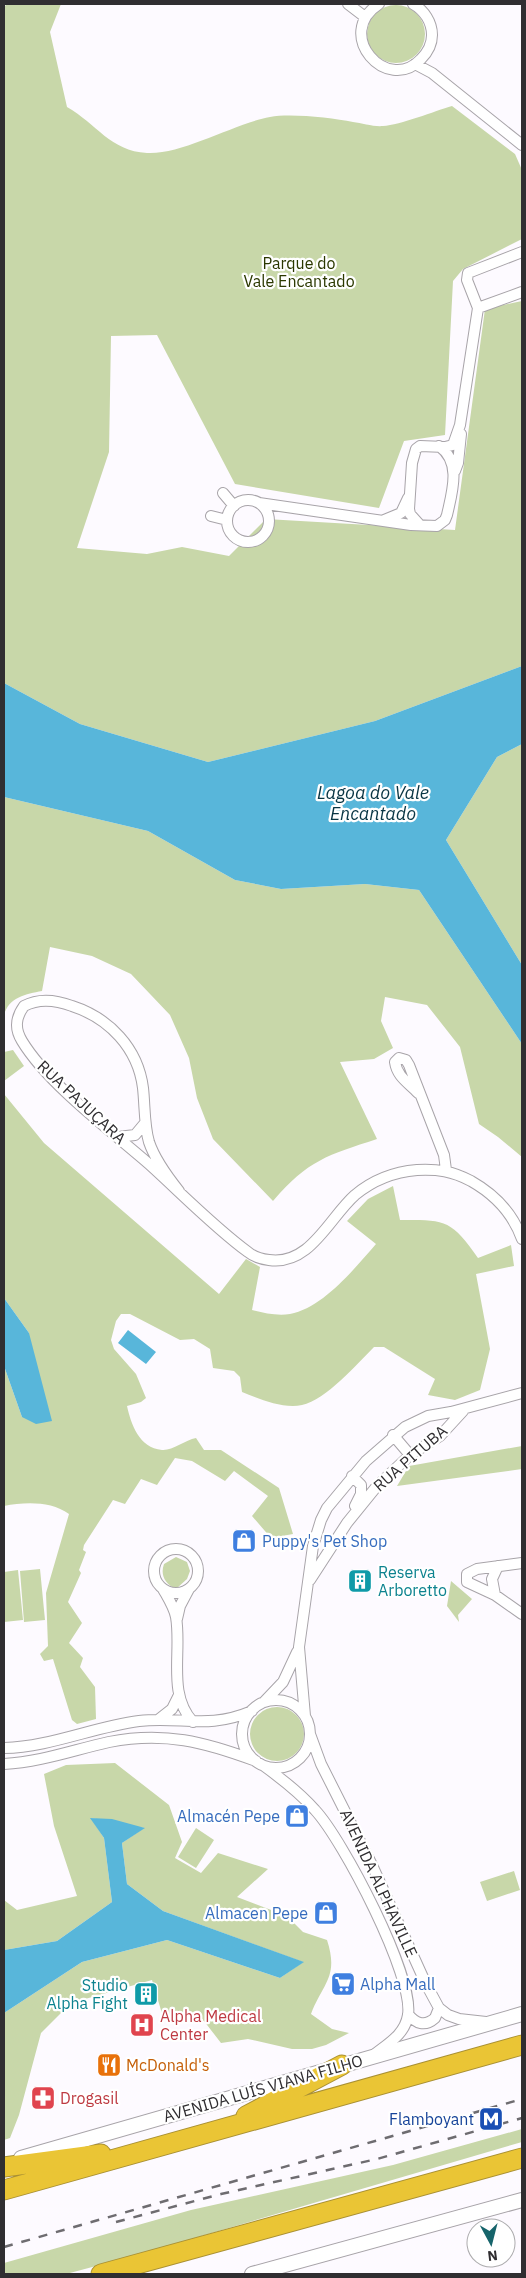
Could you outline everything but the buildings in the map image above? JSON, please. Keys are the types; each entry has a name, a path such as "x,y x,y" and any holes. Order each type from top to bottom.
{"highway":[{"name":"AVENIDA LUÍS VIANA FILHO","path":"4,2190 522,2046"},
{"path":"213,2133 342,2065"},
{"path":"4,2167 167,2146"},
{"path":"101,2274 522,2158"}],"main road":[{"name":"AVENIDA LUÍS VIANA FILHO","path":"4,2163 522,2014"},
{"path":"252,2274 270,2271 522,2200"}],"street":[{"path":"348,4 365,17"},
{"path":"378,4 365,17 361,31 362,41 371,59 389,69 399,69 415,64 425,55 430,45"},
{"path":"417,5 431,24 432,72"},
{"path":"415,64 432,72 522,145"},
{"path":"384,520 401,513 408,497 416,449 426,444 439,446 453,445 460,425 478,308 468,280 468,273 522,252"},
{"path":"478,308 522,292"},
{"path":"259,503 267,512 269,522 266,533 258,540 247,542 236,539 229,531 227,520 234,506 243,501 259,503 384,520 437,526 445,520 458,463 462,436 460,425"},
{"path":"439,446 451,458 454,474"},
{"path":"223,493 234,506"},
{"path":"408,497 410,514 419,524"},
{"path":"211,516 227,520"},
{"name":"RUA PAJUÇARA","path":"178,1191 154,1154 149,1142 140,1072 129,1048 120,1036 95,1016 70,1005 41,1000 24,1006 16,1022 22,1040 54,1080 178,1191 248,1252 258,1258 280,1260 304,1251 354,1196 378,1180 408,1171 446,1170 478,1186 492,1196 516,1223 522,1239"},
{"path":"418,1093 444,1155 446,1170"},
{"path":"118,1137 134,1135 146,1123"},
{"name":"RUA PITUBA","path":"305,1716 299,1647 313,1546 327,1508 352,1476 393,1435 420,1418 522,1393"},
{"name":"RUA PITUBA","path":"308,1585 347,1523 377,1486 410,1455 440,1436 466,1408"},
{"path":"393,1435 410,1455"},
{"path":"347,1523 362,1489 360,1482 352,1476"},
{"path":"177,1623 172,1606 155,1577 156,1563 160,1556 172,1550 186,1552 196,1563 197,1577 180,1606 177,1623 179,1695 184,1711 193,1722"},
{"path":"522,1563 470,1570 466,1578 471,1586 495,1595 522,1614"},
{"path":"495,1595 492,1579 498,1566"},
{"path":"163,1589 176,1593 189,1589"},
{"name":"RUA PITUBA","path":"263,1703 283,1682 299,1647"},
{"path":"158,1720 172,1709 179,1695"},
{"path":"4,1748 43,1744 109,1726 158,1720 193,1722 224,1720 252,1711 263,1703 282,1701 299,1709 305,1716"},
{"name":"AVENIDA ALPHAVILLE","path":"252,1711 243,1728 244,1746 260,1763 316,1810 347,1855 398,1964 406,1989 408,2014"},
{"name":"AVENIDA ALPHAVILLE","path":"305,1716 322,1764 365,1850 426,1984 439,2008"},
{"name":"AVENIDA ALPHAVILLE","path":"4,1764 35,1761 124,1740 164,1737 197,1741 260,1763 282,1768 299,1759 309,1743 310,1734"},
{"path":"369,2057 401,2033 408,2014 418,2023 424,2024 435,2018 439,2008 448,2015 459,2019 492,2022"}],"green space":[{"name":"Parque do Vale Encantado","path":"7,4 61,4 50,32 67,107 113,142 134,151 147,153 176,149 270,117 312,117 383,126 408,121 452,106 515,154 522,170 522,239 463,269 453,281 445,435 404,441 379,508 235,484 157,335 111,336 109,452 77,548 147,554 182,547 229,556 266,519 455,530 485,309 522,301 522,666 375,721 208,762 80,724 4,683 4,7"},
{"path":"390,5 402,5 417,13 425,28 425,40 417,55 402,63 390,63 375,55 367,40 367,28 375,13"},
{"path":"522,744 522,965 446,840 497,757"},
{"path":"4,797 148,831 235,880 281,889 365,884 419,890 522,1044 522,1157 479,1124 460,1047 427,1005 385,997 381,1021 393,1048 374,1059 340,1062 377,1139 332,1155 308,1168 297,1176 273,1201 213,1139 197,1098 189,1058 170,1015 131,974 92,956 50,947 42,991 24,995 14,1000 6,1009 4,1015"},
{"path":"13,1050 24,1066 4,1081 4,1052"},
{"path":"4,1094 44,1143 219,1294 246,1259 260,1267 252,1310 275,1314 290,1314 314,1304 338,1286 376,1244 347,1221 368,1199 393,1186 400,1220 427,1220 446,1224 461,1236 478,1258 511,1245 514,1266 476,1274 490,1349 480,1390 455,1400 428,1395 435,1379 384,1347 374,1347 331,1389 311,1402 295,1406 272,1403 242,1392 240,1377 234,1371 213,1368 210,1349 194,1339 180,1340 130,1314 121,1314 116,1321 111,1340 114,1349 136,1374 146,1398 141,1402 127,1406 137,1434 147,1445 162,1450 170,1449 196,1438 204,1450 221,1450 279,1488 293,1534 271,1538 252,1516 268,1496 234,1471 225,1481 192,1461 175,1458 157,1485 141,1479 125,1504 113,1500 84,1545 83,1550 86,1552 79,1570 81,1573 68,1602 82,1623 69,1643 83,1658 80,1667 95,1687 96,1719 77,1724 72,1720 53,1659 44,1661 40,1654 48,1646 46,1593 69,1514 54,1507 38,1504 4,1506 4,1366 22,1417 29,1333 4,1298"},
{"path":"522,1446 522,1469 397,1486 409,1466"},
{"path":"176,1557 187,1562 190,1571 187,1579 176,1589 164,1579 163,1568 164,1564"},
{"path":"40,1569 45,1620 24,1622 20,1571"},
{"path":"18,1570 23,1620 4,1622 4,1572"},
{"path":"451,1581 472,1599 458,1615 459,1622 447,1606"},
{"path":"277,1707 287,1709 296,1715 302,1724 304,1734 302,1744 296,1753 287,1759 277,1761 267,1759 258,1753 252,1744 250,1734 252,1724 258,1715 267,1709"},
{"path":"115,1763 169,1805 182,1842 175,1858 201,1873 218,1853 268,1869 237,1897 287,1916 303,1932 327,1940 331,1963 330,1972 311,2014 332,2029 349,2033 326,2045 312,2049 292,2049 248,2039 221,2043 204,2021 196,2021 188,2013 163,2017 152,1980 71,2003 41,2033 19,2115 10,2138 4,2140 4,2013 82,1962 167,1940 280,1978 303,1962 163,1911 127,1884 122,1843 144,1828 91,1818 104,1838 112,1902 57,1941 4,1950 4,1900 17,1910 77,1896 54,1826 44,1774 66,1765"},
{"path":"196,1828 214,1840 196,1868 178,1857"},
{"path":"514,1871 520,1890 487,1901 480,1882"},
{"path":"522,2129 522,2142 130,2257 66,2274 4,2274 4,2263 191,2210 393,2165"}],"water":[{"name":"Lagoa do Vale Encantado","path":"522,666 522,744 497,757 446,840 522,965 522,1044 419,890 365,884 281,889 235,880 148,831 4,797 4,683 80,724 208,762 375,721"},
{"path":"4,1298 29,1333 52,1421 36,1424 22,1417 4,1366"},
{"path":"128,1330 156,1352 146,1364 118,1343"},
{"path":"90,1818 112,1819 145,1828 122,1843 127,1884 163,1911 304,1962 280,1978 167,1940 82,1962 4,2013 4,1950 57,1941 112,1902 104,1838"}],"railway":[{"path":"4,2247 522,2099"},
{"path":"116,2222 221,2194 377,2159 522,2118"}],"place":[{"name":"Puppy's Pet Shop","path":"244,1541"},
{"name":"Reserva Arboretto","path":"360,1581"},
{"name":"Almacén Pepe","path":"297,1816"},
{"name":"Almacen Pepe","path":"326,1913"},
{"name":"Alpha Mall","path":"343,1984"},
{"name":"Studio Alpha Fight","path":"146,1994"},
{"name":"Alpha Medical Center","path":"142,2025"},
{"name":"McDonald's","path":"109,2065"},
{"name":"Drogasil","path":"43,2098"},
{"name":"Flamboyant","path":"491,2119"}]}
